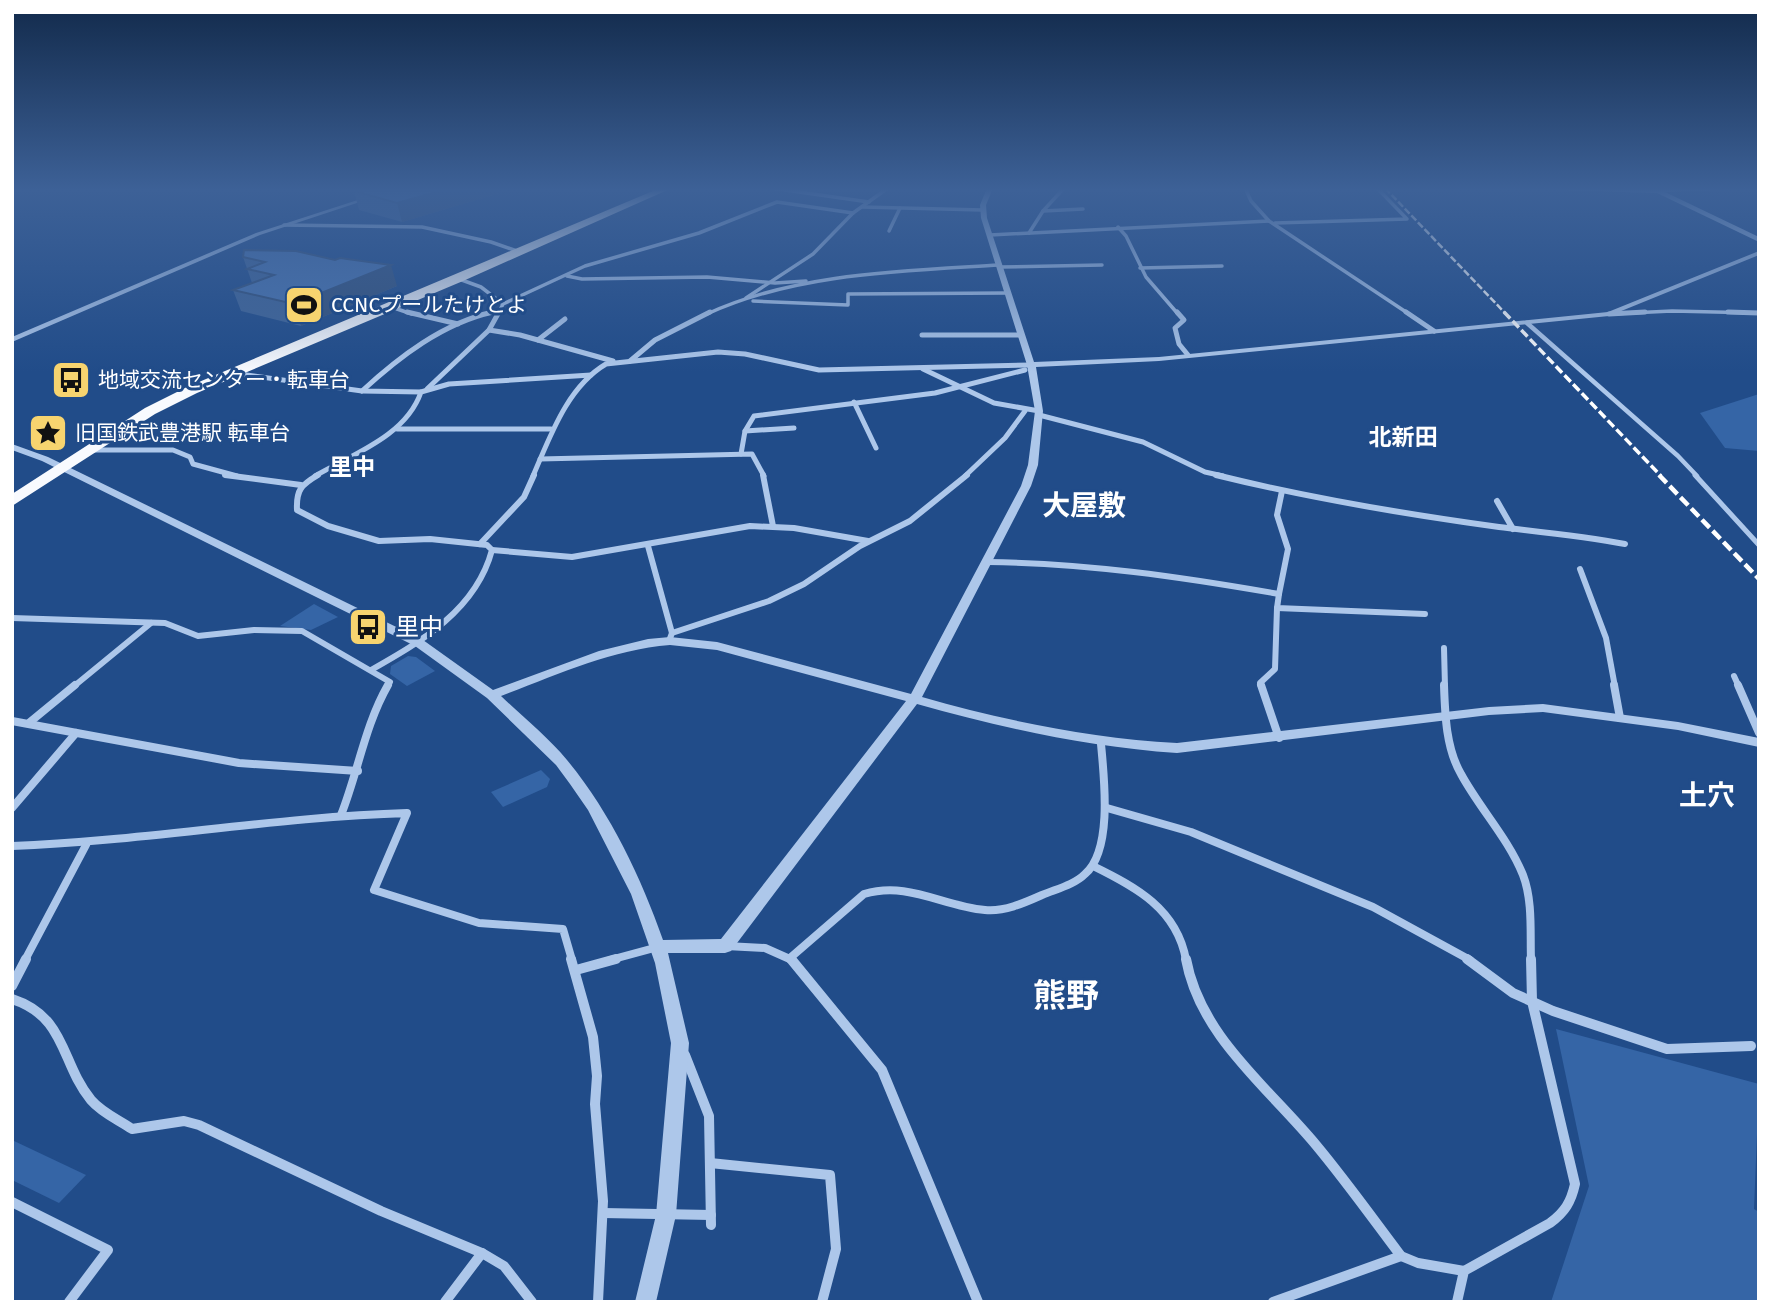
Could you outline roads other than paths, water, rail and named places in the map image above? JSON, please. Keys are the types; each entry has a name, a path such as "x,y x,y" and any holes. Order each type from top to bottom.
{"highway":[{"path":"12,501 150,411 232,373 527,249"}],"street":[{"path":"12,340 224,249"},
{"path":"513,249 521,252"},
{"path":"640,249 566,275 503,304 489,330 424,391 415,409 396,429 301,485 296,496 298,510 328,526 379,541 430,539 480,544 492,550 572,557 648,546 723,529 773,527 869,542"},
{"path":"742,301 818,249"},
{"path":"725,946 915,698 1026,486 1033,464 1039,413 1032,367 994,249"},
{"path":"1132,249 1140,268 1184,320 1175,328 1175,334 1188,355"},
{"path":"1312,249 1434,331"},
{"path":"1609,314 1759,253"},
{"path":"630,361 653,342 688,321 742,301 825,281 863,275 999,266 1102,265"},
{"path":"1140,268 1222,266"},
{"path":"566,275 607,279 707,277 771,282 825,281"},
{"path":"459,279 481,287 503,304"},
{"path":"742,301 848,305 848,294 1007,293"},
{"path":"391,307 421,317 458,324"},
{"path":"362,391 391,364 458,324 479,314 499,311"},
{"path":"480,544 524,496 551,429 591,375 606,364 735,353 807,369 1032,367 1188,355 1609,314 1672,311 1759,313"},
{"path":"538,340 565,319"},
{"path":"1527,323 1678,456 1759,545"},
{"path":"489,330 620,362"},
{"path":"922,335 937,332 1021,335"},
{"path":"741,454 745,431 754,416 935,393 1032,367"},
{"path":"923,369 953,387 1025,411 1143,442 1205,472 1282,491 1513,529 1569,533 1625,544"},
{"path":"232,373 362,391 424,391 449,384 536,376 591,375"},
{"path":"854,402 876,448"},
{"path":"492,695 596,657 671,637 769,601 804,584 869,542 910,521 943,496 1005,438 1025,411"},
{"path":"745,431 793,428"},
{"path":"396,429 551,429"},
{"path":"12,447 62,467 419,643 492,695 561,762 594,808 639,894 658,947 681,1043 709,1116 711,1220 603,1213"},
{"path":"88,449 173,450 190,457 193,464 216,472 301,485"},
{"path":"540,459 752,454 765,479 773,527"},
{"path":"1279,738 1260,683 1275,669 1277,608 1288,549 1277,515 1282,491"},
{"path":"1497,501 1513,529"},
{"path":"648,546 671,637"},
{"path":"371,670 419,643 444,623 481,582 490,567 492,550"},
{"path":"988,562 1081,564 1279,594"},
{"path":"1580,569 1606,638 1620,718"},
{"path":"1277,608 1425,614"},
{"path":"14,620 165,623 198,636 254,630 302,631 371,670 390,682 373,711 358,771 341,815"},
{"path":"30,722 152,622"},
{"path":"671,637 735,650 1101,744 1177,748 1489,711 1543,708 1678,726 1759,743"},
{"path":"1444,648 1445,717 1460,772 1521,868 1529,905 1532,1001 1575,1184 1570,1205 1556,1221 1479,1259 1464,1271 1458,1302"},
{"path":"1734,676 1759,733"},
{"path":"12,720 239,763 358,771"},
{"path":"12,808 76,733"},
{"path":"790,958 864,894 875,889 920,894 985,910 997,910 1047,893 1085,874 1093,866 1107,808 1101,744"},
{"path":"1107,808 1191,832 1373,907 1438,940 1513,993 1553,1011 1667,1049 1751,1046"},
{"path":"12,846 86,845 341,815 407,813 374,890 479,923 516,928 563,929 593,1037 597,1076 596,1104 603,1213 598,1302"},
{"path":"12,986 86,845"},
{"path":"1093,866 1139,889 1173,922 1182,943 1191,988 1213,1029 1316,1145 1401,1256 1418,1264 1464,1271"},
{"path":"576,970 658,947 765,948 790,958 882,1070 978,1302"},
{"path":"12,999 34,1006 58,1033 90,1100 132,1129 184,1121 199,1125 381,1211 482,1253 504,1266 532,1302"},
{"path":"645,1302 666,1215 681,1043"},
{"path":"710,1163 830,1175 836,1249 822,1302"},
{"path":"12,1202 108,1250 69,1302"},
{"path":"445,1302 482,1253"},
{"path":"1273,1302 1401,1256"}],"railway":[{"path":"1444,249 1506,314"},
{"path":"1504,312 1661,476"},
{"path":"1659,475 1759,579"}],"place":[{"name":"CCNCプールたけとよ","path":"304,305"},
{"name":"地域交流センター・転車台","path":"71,380"},
{"name":"旧国鉄武豊港駅 転車台","path":"48,433"},
{"name":"里中","path":"368,627"}],"district":[{"name":"北新田","path":"1403,437"},
{"name":"里中","path":"352,467"},
{"name":"大屋敷","path":"1084,505"},
{"name":"土穴","path":"1707,795"},
{"name":"熊野","path":"1066,995"}]}
